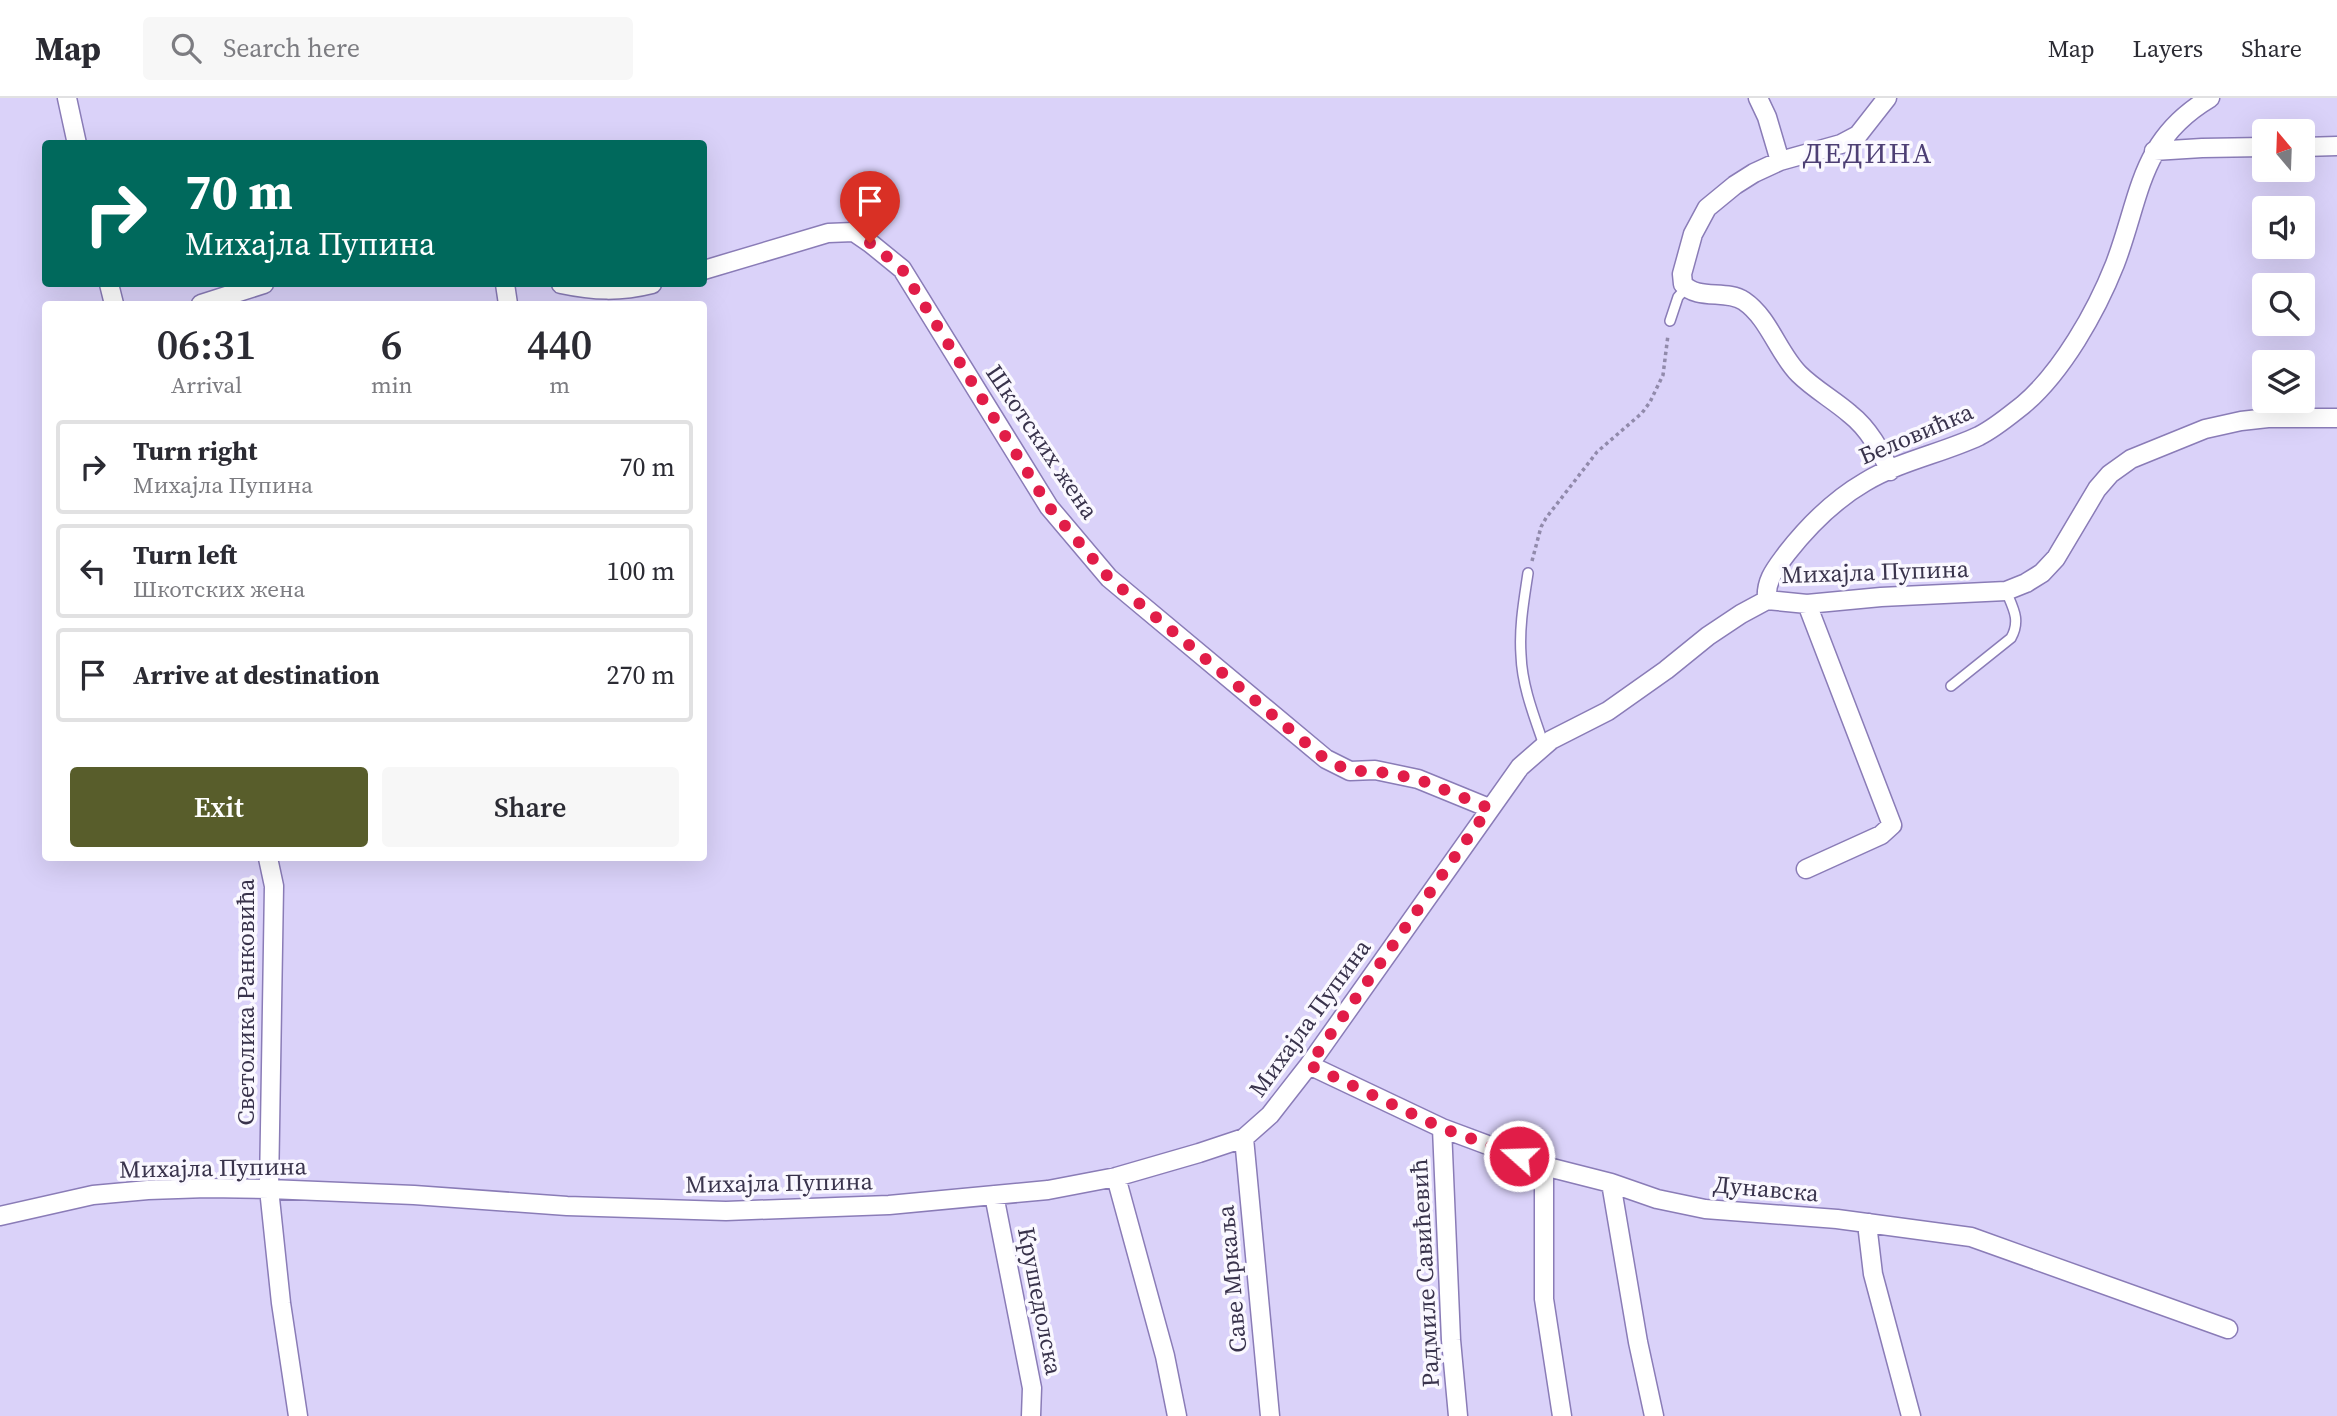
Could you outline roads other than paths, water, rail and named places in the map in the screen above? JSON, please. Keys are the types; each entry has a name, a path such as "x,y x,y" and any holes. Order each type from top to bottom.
{"street":[{"path":"67,98 76,140"},
{"path":"1758,98 1768,117 1780,161"},
{"path":"1887,98 1858,135 1823,150 1780,161 1735,185 1707,208 1693,234 1682,279 1686,288 1693,291 1733,296 1744,301 1759,317 1783,355 1799,374 1853,416 1869,433 1890,471"},
{"name":"Беловићка","path":"1767,600 1767,584 1773,572 1829,506 1867,481 1981,435 2026,402 2076,342 2096,308 2116,262 2134,200 2154,151 2178,122 2210,98"},
{"path":"2315,147 2337,146"},
{"path":"2154,151 2252,148"},
{"name":"Шкотских жена","path":"707,269 828,233 854,232 902,269 1049,507 1109,578 1325,759 1350,771 1375,771 1418,779 1489,808"},
{"path":"209,301 250,287"},
{"path":"574,287 591,291 641,287"},
{"name":"Михајла Пупина","path":"0,1216 93,1195 134,1191 269,1189 414,1195 567,1206 726,1211 889,1205 1048,1190 1116,1177 1244,1138 1270,1115 1309,1065 1520,766 1544,745 1608,711 1741,614 1767,600 1807,604 1881,597 2006,591 2042,573 2056,558 2097,489 2110,474 2130,459 2205,429 2241,421 2268,418 2337,418"},
{"path":"1806,869 1881,835 1892,825 1807,604"},
{"name":"Светолика Ранковића","path":"269,861 274,886 269,1189 281,1303 298,1416"},
{"name":"Дунавска","path":"1309,1065 1442,1128 1544,1166 1611,1183 1657,1199 1705,1209 1869,1223 1971,1237 2228,1329"},
{"name":"Радмиле Савићевић","path":"1442,1128 1451,1340 1458,1416"},
{"name":"Саве Мркаља","path":"1244,1138 1270,1416"},
{"path":"1544,1166 1544,1299 1562,1416"},
{"path":"1116,1177 1162,1343 1177,1416"},
{"path":"1611,1183 1638,1342 1654,1416"},
{"name":"Крушедолска","path":"994,1195 1032,1388 1031,1416"},
{"path":"1869,1223 1873,1274 1911,1416"}],"lane":[{"path":"1670,321 1678,298 1686,288"},
{"path":"1528,573 1522,616 1521,656 1526,691 1544,745"},
{"path":"1951,686 2011,638 2015,631 2016,616 2006,591"}],"district":[{"name":"ДЕДИНА","path":"1868,153"}]}
